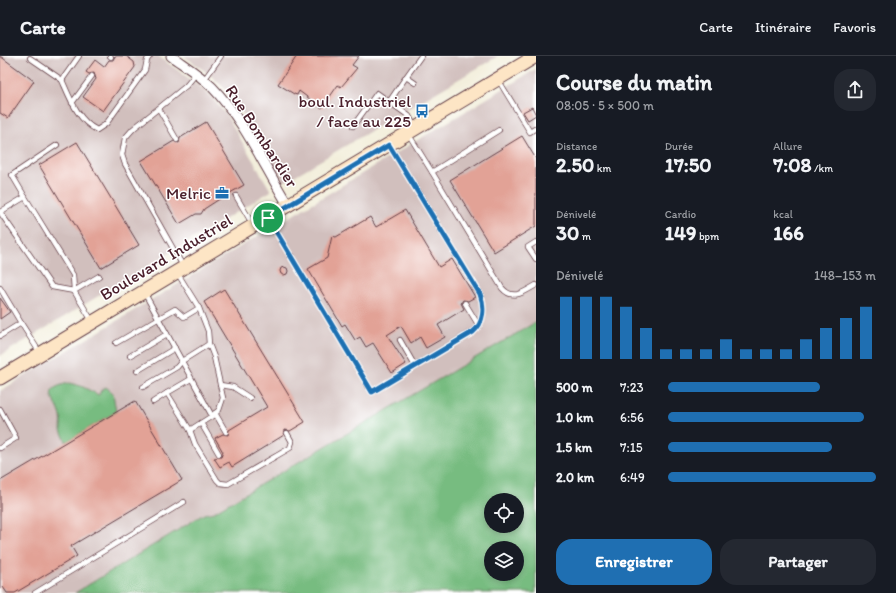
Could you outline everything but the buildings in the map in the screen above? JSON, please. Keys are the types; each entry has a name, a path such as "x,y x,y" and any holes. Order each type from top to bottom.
{"street":[{"name":"Rue Bombardier","path":"171,56 204,80 223,100 232,112 288,205"},
{"name":"Boulevard Industriel","path":"0,378 536,56"}],"lane":[{"path":"62,80 79,56"},
{"path":"30,58 62,80 72,103 81,117 97,130 101,129 106,124 145,70 147,60 150,56"},
{"path":"204,80 221,56"},
{"path":"389,102 421,56"},
{"path":"190,430 219,410 222,404 223,398 209,344 208,331 199,308 138,190 122,155 125,138 133,129 186,86 196,74"},
{"path":"72,103 92,76"},
{"path":"406,77 415,83"},
{"path":"498,79 530,132 536,128"},
{"path":"353,126 377,93 409,116 412,131 432,172 502,288 511,296 517,296 536,285"},
{"path":"159,109 176,140"},
{"path":"432,172 499,130"},
{"path":"57,145 12,175 73,275 74,291 93,322"},
{"path":"268,218 372,392 473,332 479,326 483,305 480,294 389,145"},
{"path":"236,196 254,226"},
{"path":"25,197 0,212 52,287 74,291 98,276"},
{"path":"536,242 528,247 536,259"},
{"path":"0,288 41,354"},
{"path":"144,291 192,379 213,414 226,432"},
{"path":"465,303 479,326"},
{"path":"116,342 176,309 184,317 199,308"},
{"path":"0,336 21,323"},
{"path":"130,356 168,334"},
{"path":"400,340 416,366"},
{"path":"143,387 177,368 182,361 209,344"},
{"path":"137,371 175,348"},
{"path":"153,402 192,379"},
{"path":"220,385 233,387 250,398"},
{"path":"167,393 190,430 195,444 217,480 228,484 290,448 292,442 287,433"},
{"path":"0,409 16,438 0,448"},
{"path":"201,423 220,454"},
{"path":"35,593 184,502"}],"shaded area":[{"path":"0,56 158,56 202,88 213,99 227,116 271,191 0,356"},
{"path":"184,56 498,56 284,182 239,107 225,89 209,74"},
{"path":"536,69 536,322 214,512 204,514 75,593 0,593 0,391"}],"green space":[{"path":"536,322 536,593 75,593 204,514 214,512"},
{"path":"69,383 81,386 99,395 101,390 106,387 113,393 116,412 66,442 61,430 61,417 52,396 52,392 59,386"}],"place":[{"name":"boul. Industriel / face au 225","path":"422,111"},
{"name":"Melric","path":"222,193"}],"route":[{"path":"389,145 480,294 483,305 479,326 473,332 372,392 268,218 389,145"}]}
